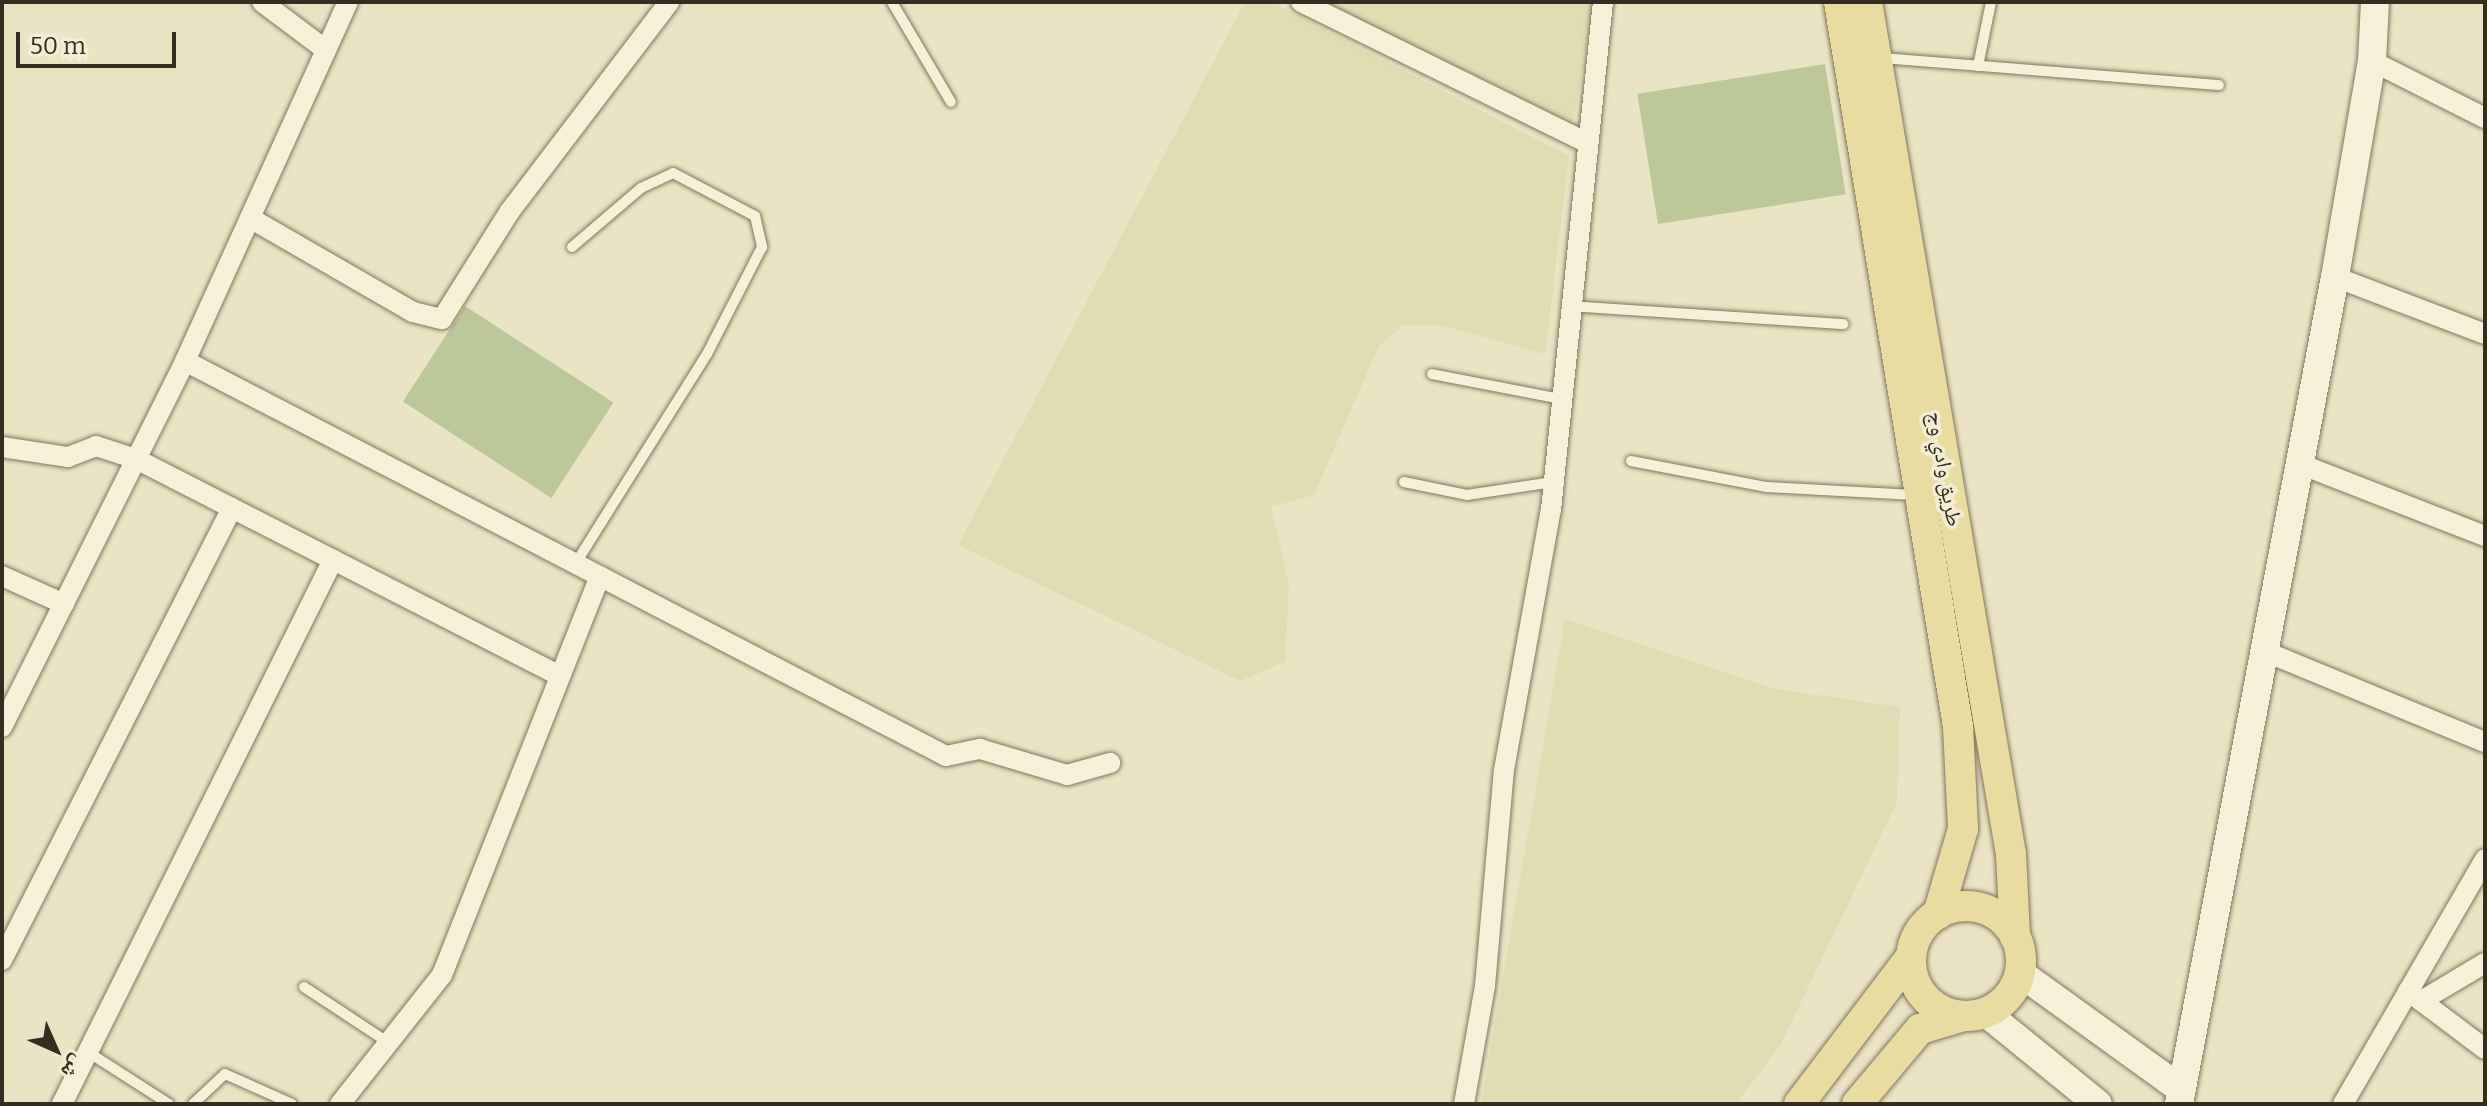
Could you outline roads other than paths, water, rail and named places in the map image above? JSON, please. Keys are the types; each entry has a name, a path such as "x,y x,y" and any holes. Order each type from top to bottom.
{"main road":[{"name":"طريق وادي وج","path":"1839,2 1964,783 1955,870 1938,914"},
{"name":"طريق وادي وج","path":"1867,2 2011,854 2015,937"},
{"path":"1799,1104 1909,959 1914,941 1938,914 1972,906 2005,923 2015,937 2020,973 2013,989 1975,1014 1920,1029 1857,1104"},
{"path":"1909,959 1921,993 1934,1006 1975,1014"}],"street":[{"path":"262,2 326,50"},
{"path":"2,727 185,361 348,2"},
{"path":"250,218 413,312 442,319 510,211 669,2"},
{"path":"1301,2 1585,142"},
{"path":"1464,1104 1485,986 1504,770 1553,482 1585,142 1603,2"},
{"path":"2020,973 2180,1096 2335,277 2372,61 2375,2"},
{"path":"2372,61 2485,118"},
{"path":"2335,277 2485,334"},
{"path":"185,361 946,756 980,749 1067,775 1110,763"},
{"path":"2,447 68,457 96,446 136,459 560,676"},
{"path":"2300,464 2485,536"},
{"path":"2,960 232,508"},
{"path":"62,1104 333,560"},
{"path":"2,576 64,604"},
{"path":"340,1104 442,975 600,576"},
{"path":"2264,651 2485,742"},
{"path":"2343,1104 2415,996 2485,859"},
{"path":"2415,996 2485,963"},
{"path":"2415,996 2485,1049"},
{"path":"1975,1014 2086,1100"}],"lane":[{"path":"892,2 951,102"},
{"path":"1978,66 1991,2"},
{"path":"1876,58 2219,85"},
{"path":"572,247 641,188 673,173 755,216 762,247 707,354 576,563"},
{"path":"1570,306 1843,324"},
{"path":"1432,374 1561,399"},
{"path":"1631,461 1766,487 1918,495"},
{"path":"1404,482 1467,495 1553,482"},
{"path":"304,987 389,1043"},
{"path":"88,1052 169,1104"},
{"path":"193,1104 225,1074 292,1104"}]}
